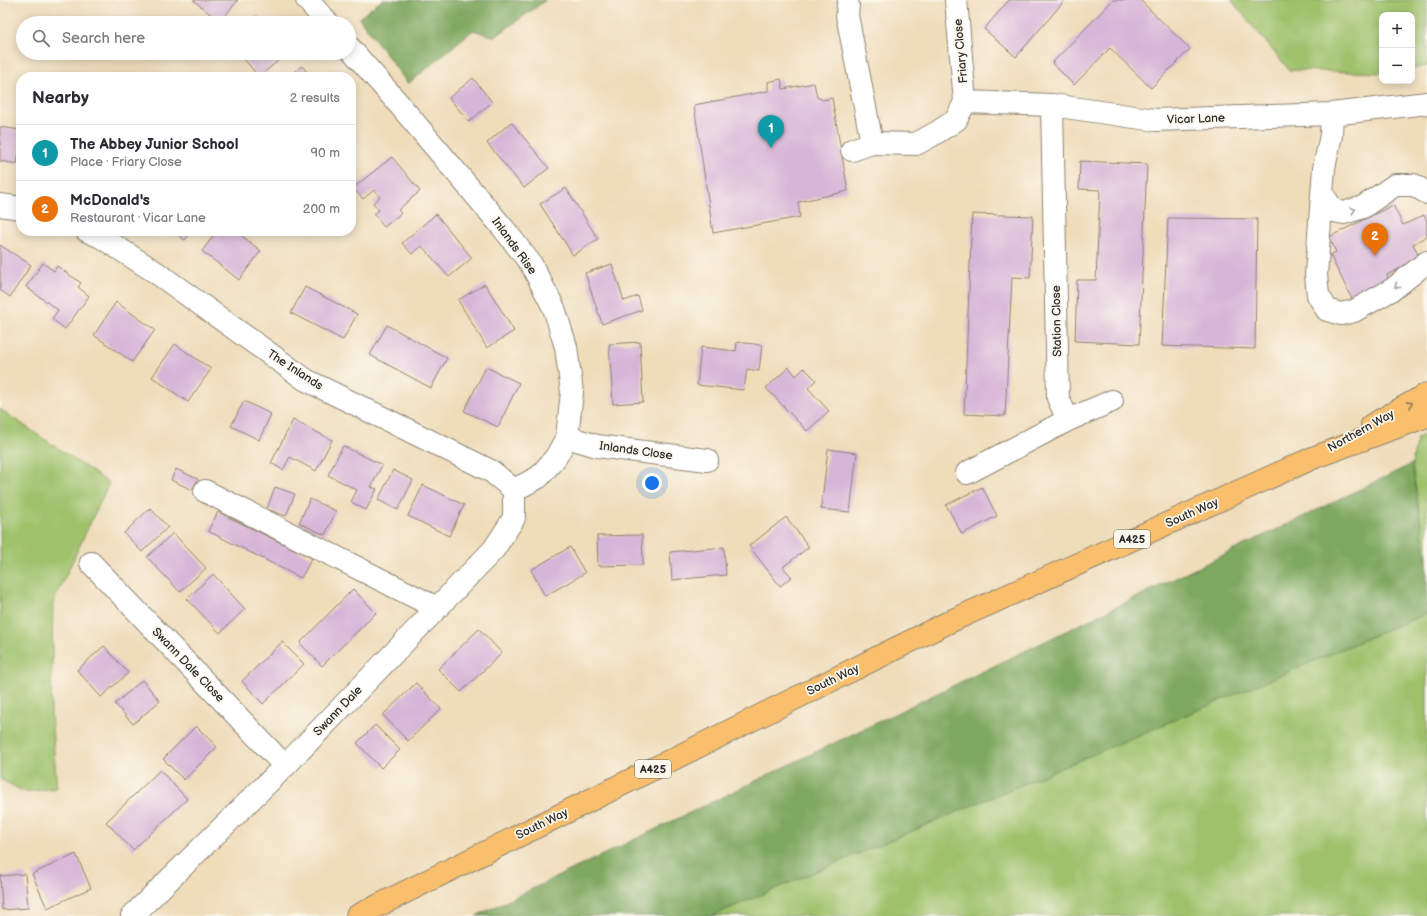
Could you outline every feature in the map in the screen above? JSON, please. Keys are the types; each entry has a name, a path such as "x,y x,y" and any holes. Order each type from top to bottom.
{"main road":[{"name":"Northern Way","path":"1315,457 1427,394"},
{"name":"Northern Way","path":"1315,457 1427,416"},
{"name":"South Way","path":"357,916 949,622 1315,457"}],"street":[{"path":"307,0 322,16"},
{"name":"Friary Close","path":"956,0 965,102"},
{"path":"848,5 847,15 862,146 916,144 956,120 965,102"},
{"name":"Inlands Rise","path":"356,55 404,109 504,229 531,264 554,308 566,347 572,392 566,437 556,457 539,477 514,490"},
{"name":"Vicar Lane","path":"965,102 1052,105 1155,120 1332,114 1427,103"},
{"name":"Station Close","path":"1052,105 1058,398 1068,420"},
{"path":"1332,114 1331,135 1324,168 1316,275 1318,295 1327,310 1341,314 1354,311 1393,289 1427,262"},
{"path":"1323,195 1334,211 1344,213 1363,207 1395,185 1414,185 1427,192"},
{"path":"0,205 16,207"},
{"name":"The Inlands","path":"99,236 156,273 306,380 491,471 514,490"},
{"path":"967,473 1068,420 1112,401"},
{"name":"Inlands Close","path":"566,437 597,446 707,460"},
{"name":"Swann Dale","path":"132,916 285,766 494,549 514,518 514,490"},
{"path":"205,491 437,608"},
{"name":"Swann Dale Close","path":"91,563 285,766"}],"green space":[{"path":"382,0 546,0 495,37 473,30 408,84 359,18"},
{"path":"1231,0 1427,0 1427,66 1415,68 1415,12 1379,12 1379,73 1289,70"},
{"path":"0,409 109,483 53,603 51,714 57,788 24,792 0,779"},
{"path":"1427,434 1427,566 1412,464 1417,438"},
{"path":"1412,464 1427,566 1427,613 711,916 476,916"},
{"path":"1427,613 1427,916 711,916"}],"building":[{"path":"193,0 238,0 225,16 213,16"},
{"path":"1009,0 1065,0 1016,57 984,29"},
{"path":"1113,0 1140,0 1190,49 1151,88 1110,48 1074,85 1052,63"},
{"path":"245,60 279,60 265,72 255,72"},
{"path":"302,66 307,72 294,72"},
{"path":"473,78 492,102 469,122 449,98"},
{"path":"781,79 783,89 814,83 817,97 823,100 832,98 848,191 798,202 800,217 713,233 694,105 768,91 768,82"},
{"path":"511,122 549,168 524,188 487,143"},
{"path":"0,127 16,129 16,164 0,161"},
{"path":"392,157 420,191 398,210 401,213 384,227 374,214 379,210 373,203 380,197 374,190 363,199 356,191 356,186"},
{"path":"1080,161 1147,164 1139,344 1075,341 1077,280 1096,280 1100,190 1079,189"},
{"path":"566,188 598,239 573,255 540,204"},
{"path":"1393,205 1403,225 1424,215 1427,221 1427,236 1413,244 1420,258 1387,275 1392,287 1355,305 1330,255 1336,252 1329,237"},
{"path":"436,214 472,258 449,277 422,246 412,254 402,243"},
{"path":"972,214 1033,216 1030,278 1012,277 1005,416 964,414"},
{"path":"1168,218 1257,219 1255,349 1162,346"},
{"path":"180,236 188,236 185,240"},
{"path":"213,236 242,236 261,251 239,280 202,251"},
{"path":"0,245 31,265 10,297 0,290"},
{"path":"43,263 54,271 57,266 81,283 78,287 89,296 65,329 52,319 58,310 26,287"},
{"path":"612,264 624,301 638,296 642,310 602,324 585,273"},
{"path":"485,284 514,331 487,348 458,300"},
{"path":"305,287 357,314 343,340 291,313"},
{"path":"116,302 155,330 132,362 94,335"},
{"path":"387,325 447,358 431,388 370,355"},
{"path":"640,342 643,402 613,404 609,344"},
{"path":"737,342 762,345 759,371 747,369 744,390 697,385 701,347 736,351"},
{"path":"175,344 211,369 188,402 152,377"},
{"path":"486,367 519,383 498,427 464,411"},
{"path":"789,367 796,376 804,368 816,380 808,388 829,411 807,431 766,388"},
{"path":"244,401 271,414 259,440 231,426"},
{"path":"293,420 332,440 316,471 290,457 283,470 271,463"},
{"path":"343,446 382,465 371,487 377,489 366,510 351,502 357,490 328,475"},
{"path":"828,449 857,453 850,512 821,509"},
{"path":"176,469 198,479 192,490 171,480"},
{"path":"393,470 413,480 398,510 378,500"},
{"path":"423,485 464,505 449,536 408,516"},
{"path":"275,487 295,494 286,516 267,509"},
{"path":"982,487 997,516 962,534 946,505"},
{"path":"310,499 336,511 325,535 299,523"},
{"path":"150,508 168,527 142,552 124,533"},
{"path":"218,512 312,558 301,578 208,531"},
{"path":"786,517 809,547 783,567 792,577 780,586 749,546"},
{"path":"173,533 206,568 180,592 147,557"},
{"path":"642,535 643,565 598,566 597,536"},
{"path":"570,547 585,573 545,596 531,570"},
{"path":"724,547 726,575 672,580 670,552"},
{"path":"213,574 245,609 220,633 187,599"},
{"path":"353,589 376,613 322,666 300,643"},
{"path":"479,629 502,653 461,692 438,669"},
{"path":"282,642 304,664 263,704 242,681"},
{"path":"104,646 128,673 101,697 77,670"},
{"path":"142,680 160,701 133,724 115,704"},
{"path":"416,683 441,709 408,741 383,715"},
{"path":"375,725 400,750 381,768 357,743"},
{"path":"196,726 217,747 184,780 163,759"},
{"path":"160,770 187,799 133,850 106,822"},
{"path":"76,854 91,888 47,908 32,874"},
{"path":"25,874 28,908 2,910 0,876"}],"place":[{"name":"The Abbey Junior School","path":"771,148"},
{"name":"McDonald's","path":"1375,256"}]}
